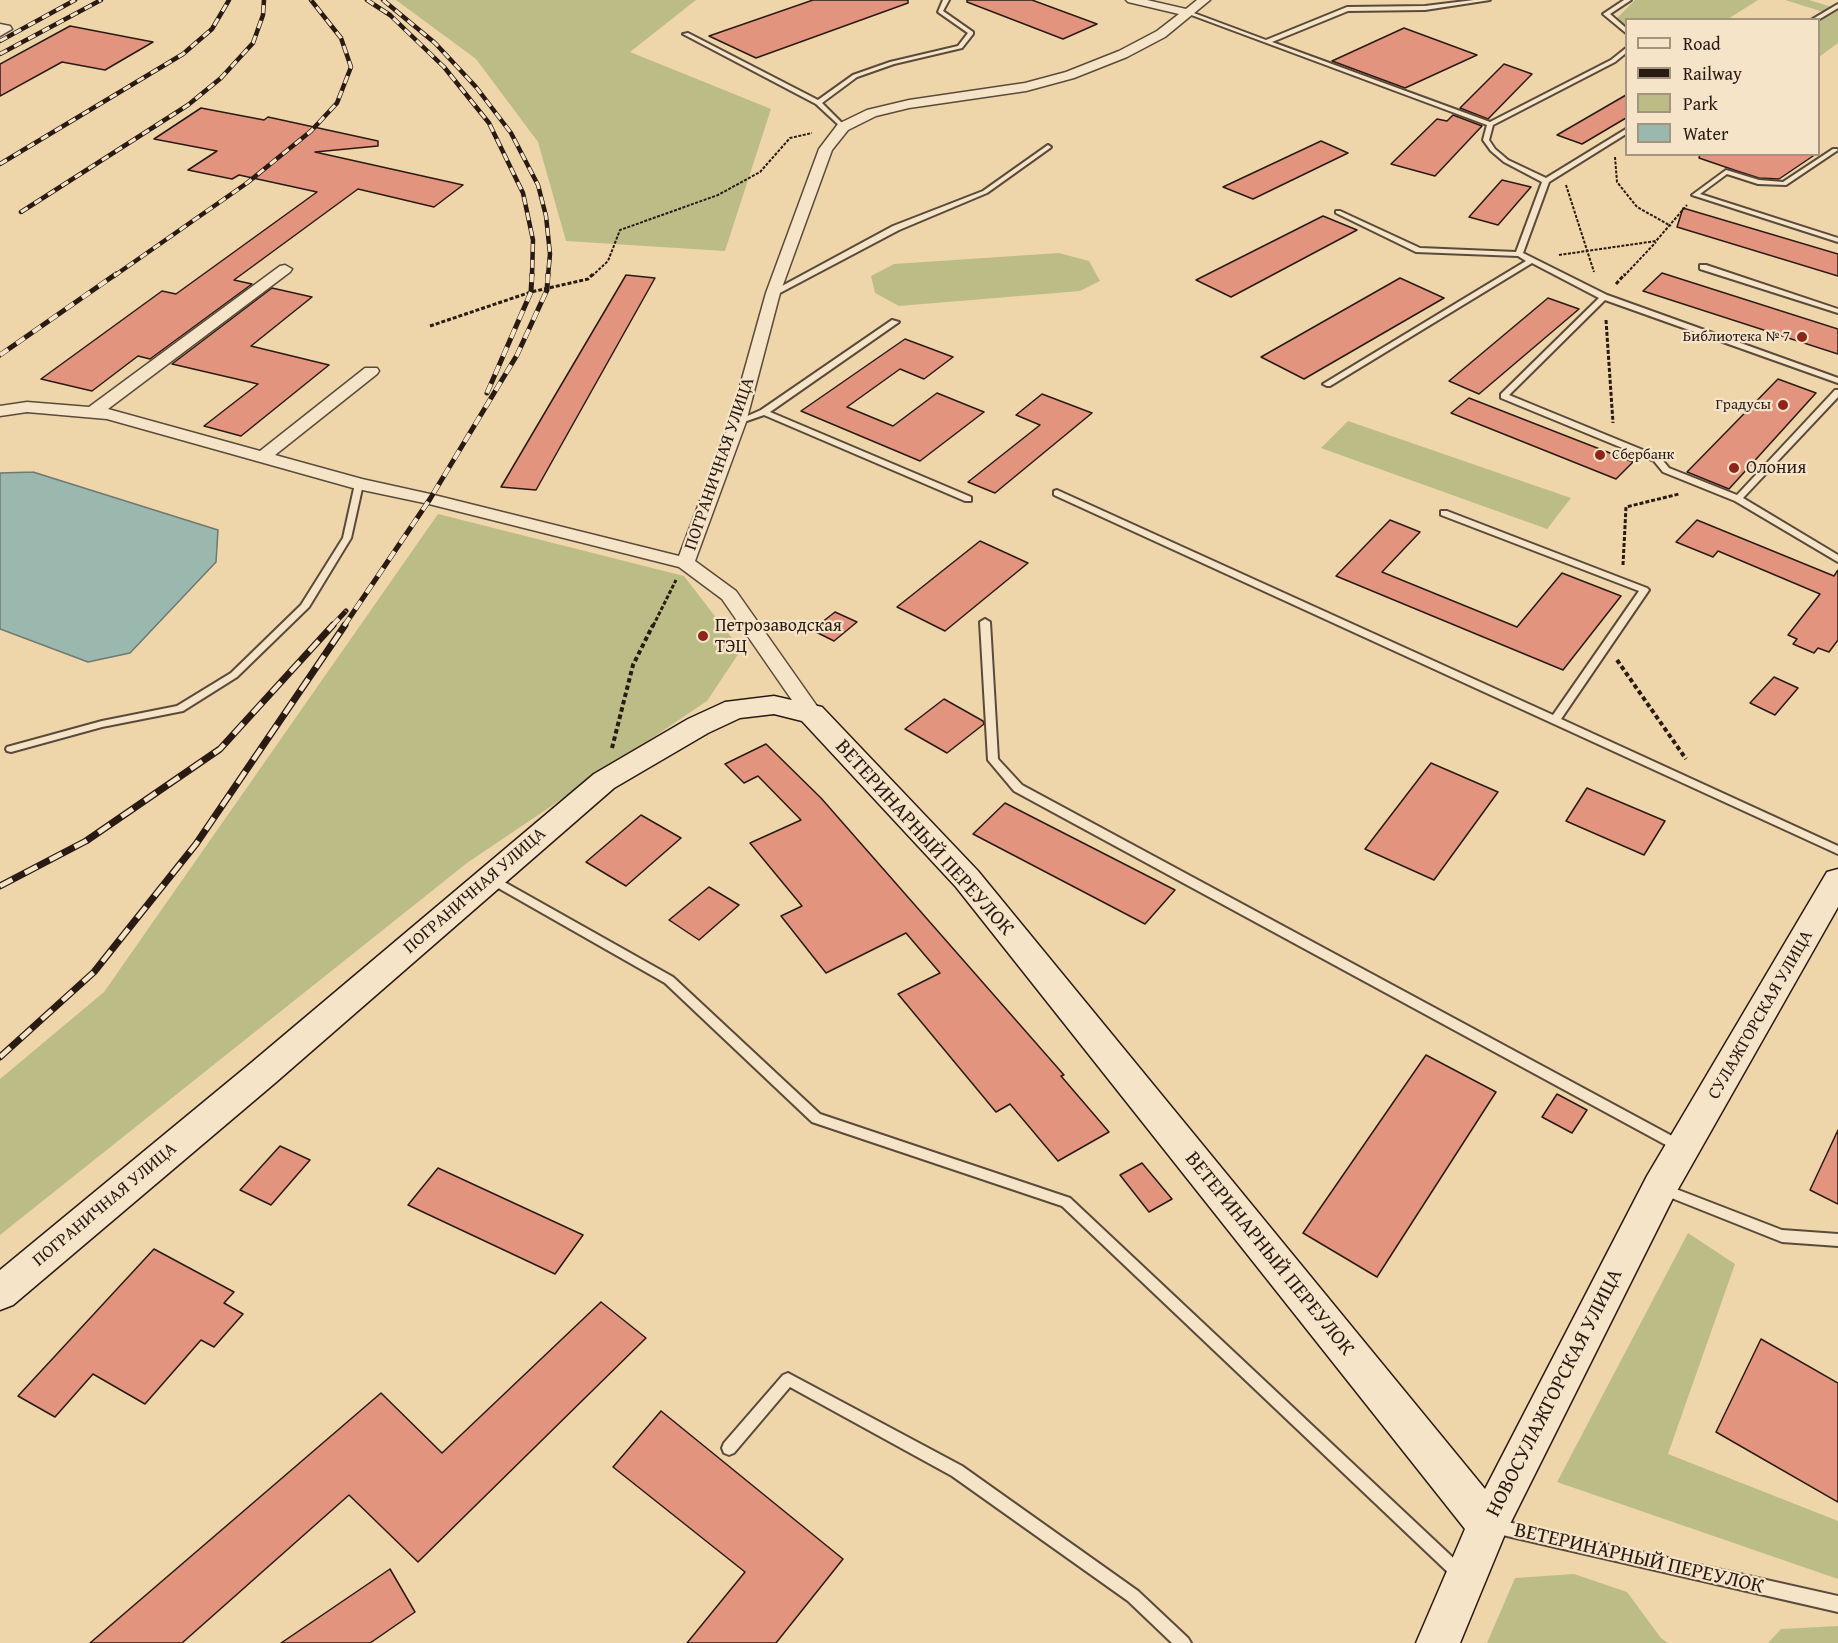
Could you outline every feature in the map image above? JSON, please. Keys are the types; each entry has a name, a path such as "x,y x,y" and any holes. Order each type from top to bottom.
{"main road":[{"name":"ПОГРАНИЧНАЯ УЛИЦА","path":"0,1293 604,781 698,726 735,709 774,705 812,714"},
{"name":"ВЕТЕРИНАРНЫЙ ПЕРЕУЛОК","path":"812,714 967,879 1488,1525"},
{"name":"СУЛАЖГОРСКАЯ УЛИЦА","path":"1684,1149 1838,880"},
{"name":"НОВОСУЛАЖГОРСКАЯ УЛИЦА","path":"1438,1643 1488,1525 1660,1188 1684,1149"}],"street":[{"path":"1132,0 1189,13"},
{"name":"ПОГРАНИЧНАЯ УЛИЦА","path":"812,714 729,596 685,563 738,422 773,293 826,149 843,127 872,112 909,104 969,98 1026,87 1070,75 1123,54 1161,34 1204,0"},
{"path":"92,413 285,269"},
{"path":"263,457 371,371"},
{"path":"0,411 27,407 108,414 358,484 430,499 685,563"}],"lane":[{"path":"818,103 855,76 892,63 960,47 971,33 940,11 946,0"},
{"path":"1268,40 1347,9 1425,8 1487,0"},
{"path":"1625,30 1606,14 1628,0"},
{"path":"1817,18 1838,6"},
{"path":"1189,13 1268,40 1490,124 1613,61 1625,51"},
{"path":"686,34 818,103 843,127"},
{"path":"1490,124 1486,140 1493,150 1506,161 1546,181"},
{"path":"1519,254 1546,181 1625,132"},
{"path":"773,293 896,228 985,192 1048,147"},
{"path":"1695,195 1726,172 1758,182 1784,184 1835,150"},
{"path":"1695,195 1838,240"},
{"path":"1338,212 1419,250 1519,254 1604,297 1838,381"},
{"path":"1327,384 1531,261"},
{"path":"1703,267 1838,311"},
{"path":"1604,297 1504,396 1657,459 1666,470 1738,499 1838,559"},
{"path":"738,422 764,412 895,322"},
{"path":"1738,499 1838,392"},
{"path":"764,412 968,499"},
{"path":"12,749 102,724 180,709 234,675 304,607 347,537 358,484"},
{"path":"1057,493 1838,850"},
{"path":"1444,513 1644,590 1555,720"},
{"path":"985,622 993,760 1018,788 1684,1149"},
{"path":"490,878 669,980 816,1118 1066,1202 1467,1579"},
{"path":"1660,1188 1782,1236 1838,1240"},
{"path":"729,1448 788,1379 957,1471 1133,1596 1183,1643"},
{"name":"ВЕТЕРИНАРНЫЙ ПЕРЕУЛОК","path":"1488,1525 1838,1604"}],"path":[{"path":"430,326 531,292 588,279 608,261 620,230 718,195 760,172 790,138 843,127"},
{"path":"1613,138 1617,182 1637,207 1671,226"},
{"path":"1604,297 1671,226 1695,195"},
{"path":"1531,261 1585,249 1656,241"},
{"path":"1622,581 1626,507 1706,487"},
{"path":"604,781 633,665 685,563"},
{"path":"1606,645 1707,790"}],"green space":[{"path":"396,0 696,0 630,52 771,109 725,251 566,241 538,142 476,59"},
{"path":"1635,0 1758,0 1730,18 1625,18 1625,26 1616,19"},
{"path":"1785,0 1809,0 1838,9 1838,43 1820,56 1820,21 1830,14"},
{"path":"1059,253 1089,261 1100,281 1080,291 899,306 875,293 871,276 894,264"},
{"path":"1348,421 1571,498 1547,529 1321,448"},
{"path":"438,514 684,576 741,650 707,701 467,863 0,1235 0,1079 104,992"},
{"path":"1688,1233 1735,1264 1668,1454 1838,1521 1838,1579 1557,1482"},
{"path":"1574,1574 1627,1592 1661,1638 1668,1643 1487,1643 1515,1578"},
{"path":"1838,1626 1838,1643 1768,1643 1781,1629"}],"water":[{"path":"33,472 218,530 216,562 130,653 88,662 0,629 0,473"}],"building":[{"path":"813,0 908,0 908,3 756,58 709,36"},
{"path":"967,0 1032,0 1097,24 1063,39 967,2"},
{"path":"70,26 153,42 105,70 62,62 0,96 0,64"},
{"path":"1404,28 1477,55 1405,88 1332,61"},
{"path":"1504,64 1532,74 1488,119 1460,108"},
{"path":"1625,96 1625,119 1582,144 1557,135"},
{"path":"201,108 264,120 268,117 378,141 378,146 315,152 463,185 434,207 358,189 234,280 252,284 150,359 138,356 92,391 41,379 162,291 176,294 317,192 239,175 232,179 188,170 217,151 154,139"},
{"path":"1453,115 1482,126 1435,176 1391,164 1437,119 1447,121"},
{"path":"1321,141 1348,153 1253,199 1223,187"},
{"path":"1700,156 1813,156 1779,179 1759,178 1699,158"},
{"path":"1502,180 1531,187 1498,225 1469,217"},
{"path":"1683,208 1838,254 1838,276 1677,227"},
{"path":"1323,216 1357,230 1231,297 1196,280"},
{"path":"1662,273 1838,329 1838,354 1643,291"},
{"path":"626,275 655,278 536,490 501,487"},
{"path":"1400,278 1444,298 1304,379 1261,357"},
{"path":"272,288 312,297 251,346 329,365 241,436 204,426 258,384 172,364"},
{"path":"1548,298 1579,309 1479,394 1449,381"},
{"path":"905,339 953,357 924,379 900,369 847,407 893,426 937,393 984,412 920,461 801,411"},
{"path":"1778,379 1816,393 1729,489 1687,472"},
{"path":"1042,394 1092,413 995,493 968,482 1040,425 1016,415"},
{"path":"1469,398 1633,462 1616,479 1451,413"},
{"path":"1390,520 1420,532 1382,572 1517,627 1562,573 1621,596 1563,670 1336,576"},
{"path":"1697,520 1834,576 1838,570 1838,640 1829,652 1818,648 1814,653 1793,644 1797,639 1788,635 1820,594 1718,551 1713,557 1676,542"},
{"path":"980,541 1028,563 945,631 897,607"},
{"path":"835,612 857,622 834,641 812,630"},
{"path":"1774,677 1798,688 1775,715 1750,703"},
{"path":"944,699 983,721 984,724 947,753 905,729"},
{"path":"766,744 821,798 1064,1075 1061,1076 1109,1132 1058,1161 1010,1104 996,1112 898,994 940,973 906,933 826,973 781,916 802,906 750,843 801,820 758,776 744,783 725,764"},
{"path":"1431,763 1498,792 1434,880 1365,849"},
{"path":"1587,788 1665,821 1644,855 1566,821"},
{"path":"1005,803 1175,890 1145,924 973,834"},
{"path":"641,815 681,838 626,886 586,862"},
{"path":"709,887 739,905 699,940 669,920"},
{"path":"1426,1055 1496,1092 1377,1277 1303,1233"},
{"path":"1557,1094 1587,1110 1572,1133 1542,1117"},
{"path":"1838,1130 1838,1204 1810,1190"},
{"path":"280,1146 310,1160 271,1205 240,1190"},
{"path":"1142,1163 1172,1199 1149,1212 1120,1175"},
{"path":"438,1168 583,1235 555,1274 408,1205"},
{"path":"154,1249 234,1292 224,1303 243,1314 214,1347 201,1340 145,1404 93,1374 55,1417 18,1396"},
{"path":"601,1302 646,1338 418,1562 349,1495 182,1643 90,1643 381,1393 442,1453"},
{"path":"1761,1339 1838,1383 1838,1502 1716,1432"},
{"path":"661,1411 843,1559 776,1643 687,1643 745,1572 613,1467"},
{"path":"390,1569 415,1612 370,1643 281,1643"}],"railway":[{"path":"0,41 75,0"},
{"path":"0,54 101,0"},
{"path":"0,164 183,54 212,29 229,0"},
{"path":"21,212 188,105 221,78 253,43 263,15 264,0"},
{"path":"114,276 247,183 311,131 337,103 351,67 341,38 311,0"},
{"path":"367,0 390,15 444,67 489,123 523,193 533,240 532,276"},
{"path":"383,0 435,43 476,87 511,133 538,185 546,216 550,254 548,276"},
{"path":"0,355 116,274"},
{"path":"487,393 531,292 532,274"},
{"path":"344,626 430,499 517,355 547,290 548,274"},
{"path":"332,626 346,611"},
{"path":"0,886 86,841 220,749 333,625"},
{"path":"0,1057 94,972 196,844 345,625"}],"place":[{"name":"Библиотека № 7","path":"1802,337"},
{"name":"Градусы","path":"1783,405"},
{"name":"Сбербанк","path":"1600,455"},
{"name":"Олония","path":"1734,468"},
{"name":"Петрозаводская ТЭЦ","path":"703,636"}]}
